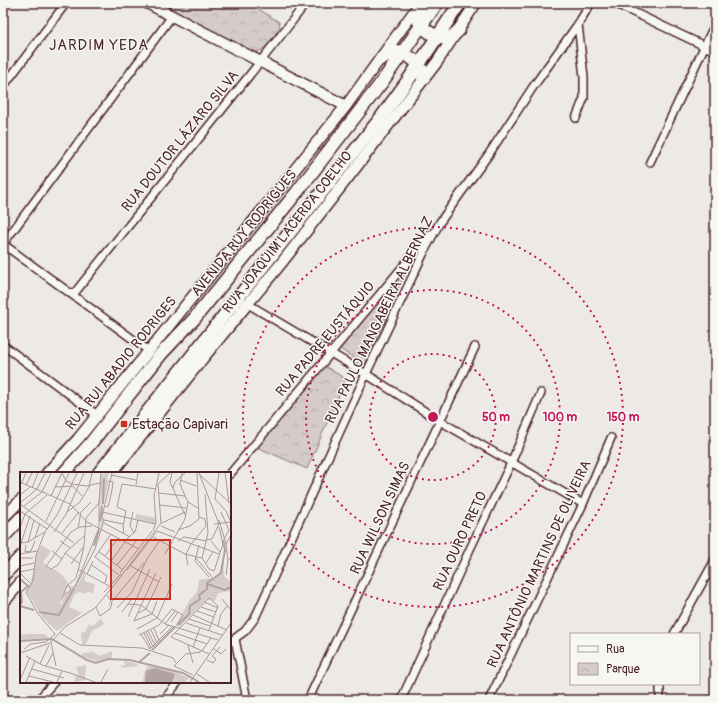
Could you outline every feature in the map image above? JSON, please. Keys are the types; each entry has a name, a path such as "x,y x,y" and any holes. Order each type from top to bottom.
{"main road":[{"path":"422,3 418,14 418,21 436,37 442,39 449,38 458,30"},
{"name":"AVENIDA RUY RODRIGUES","path":"65,472 90,444 161,354 192,323 273,222 382,82 437,3"},
{"path":"100,472 380,119 420,64 436,37 460,3"},
{"path":"381,59 394,51 403,52 420,64 423,79"},
{"path":"3,537 20,519"},
{"path":"9,568 20,558"}],"street":[{"path":"3,87 66,3"},
{"path":"147,3 346,106"},
{"path":"158,8 168,3"},
{"name":"RUA DOUTOR LÁZARO SILVA","path":"73,296 261,62 306,3"},
{"name":"RUA RUI ABADIO RODRIGES","path":"48,472 78,439 346,106 422,3"},
{"name":"RUA JOAQUIM LACERDA COELHO","path":"113,472 348,179 437,62 476,3"},
{"name":"RUA PAULO MANGABEIRA ALBERNAZ","path":"232,641 245,631 255,618 366,374 426,248 440,222 489,154 591,3"},
{"path":"614,3 715,51"},
{"path":"149,351 3,244 172,16"},
{"path":"576,118 584,98 584,77 578,24"},
{"path":"650,162 715,24"},
{"name":"RUA PADRE EUSTÁQUIO","path":"231,473 440,222"},
{"path":"248,304 331,352 440,421 582,504"},
{"path":"3,345 97,415"},
{"name":"RUA WILSON SIMAS","path":"308,700 475,347"},
{"name":"RUA OURO PRETO","path":"401,700 541,394"},
{"name":"RUA ANTÔNIO MARTINS DE OLIVEIRA","path":"489,700 582,504 611,438"},
{"path":"3,518 20,501"},
{"path":"675,633 715,560"},
{"path":"3,603 20,583"},
{"path":"232,641 247,700"},
{"path":"38,700 53,683"},
{"path":"164,700 177,683"},
{"path":"660,685 660,700"}],"green space":[{"path":"178,3 249,3 279,22 280,27 265,47 257,52 252,52 174,12 174,6"},
{"path":"409,264 365,365 340,349"},
{"path":"318,362 346,379 307,469 252,445"}],"place":[{"name":"Estação Capivari","path":"124,424"}],"district":[{"name":"JARDIM YEDA","path":"99,45"}]}
